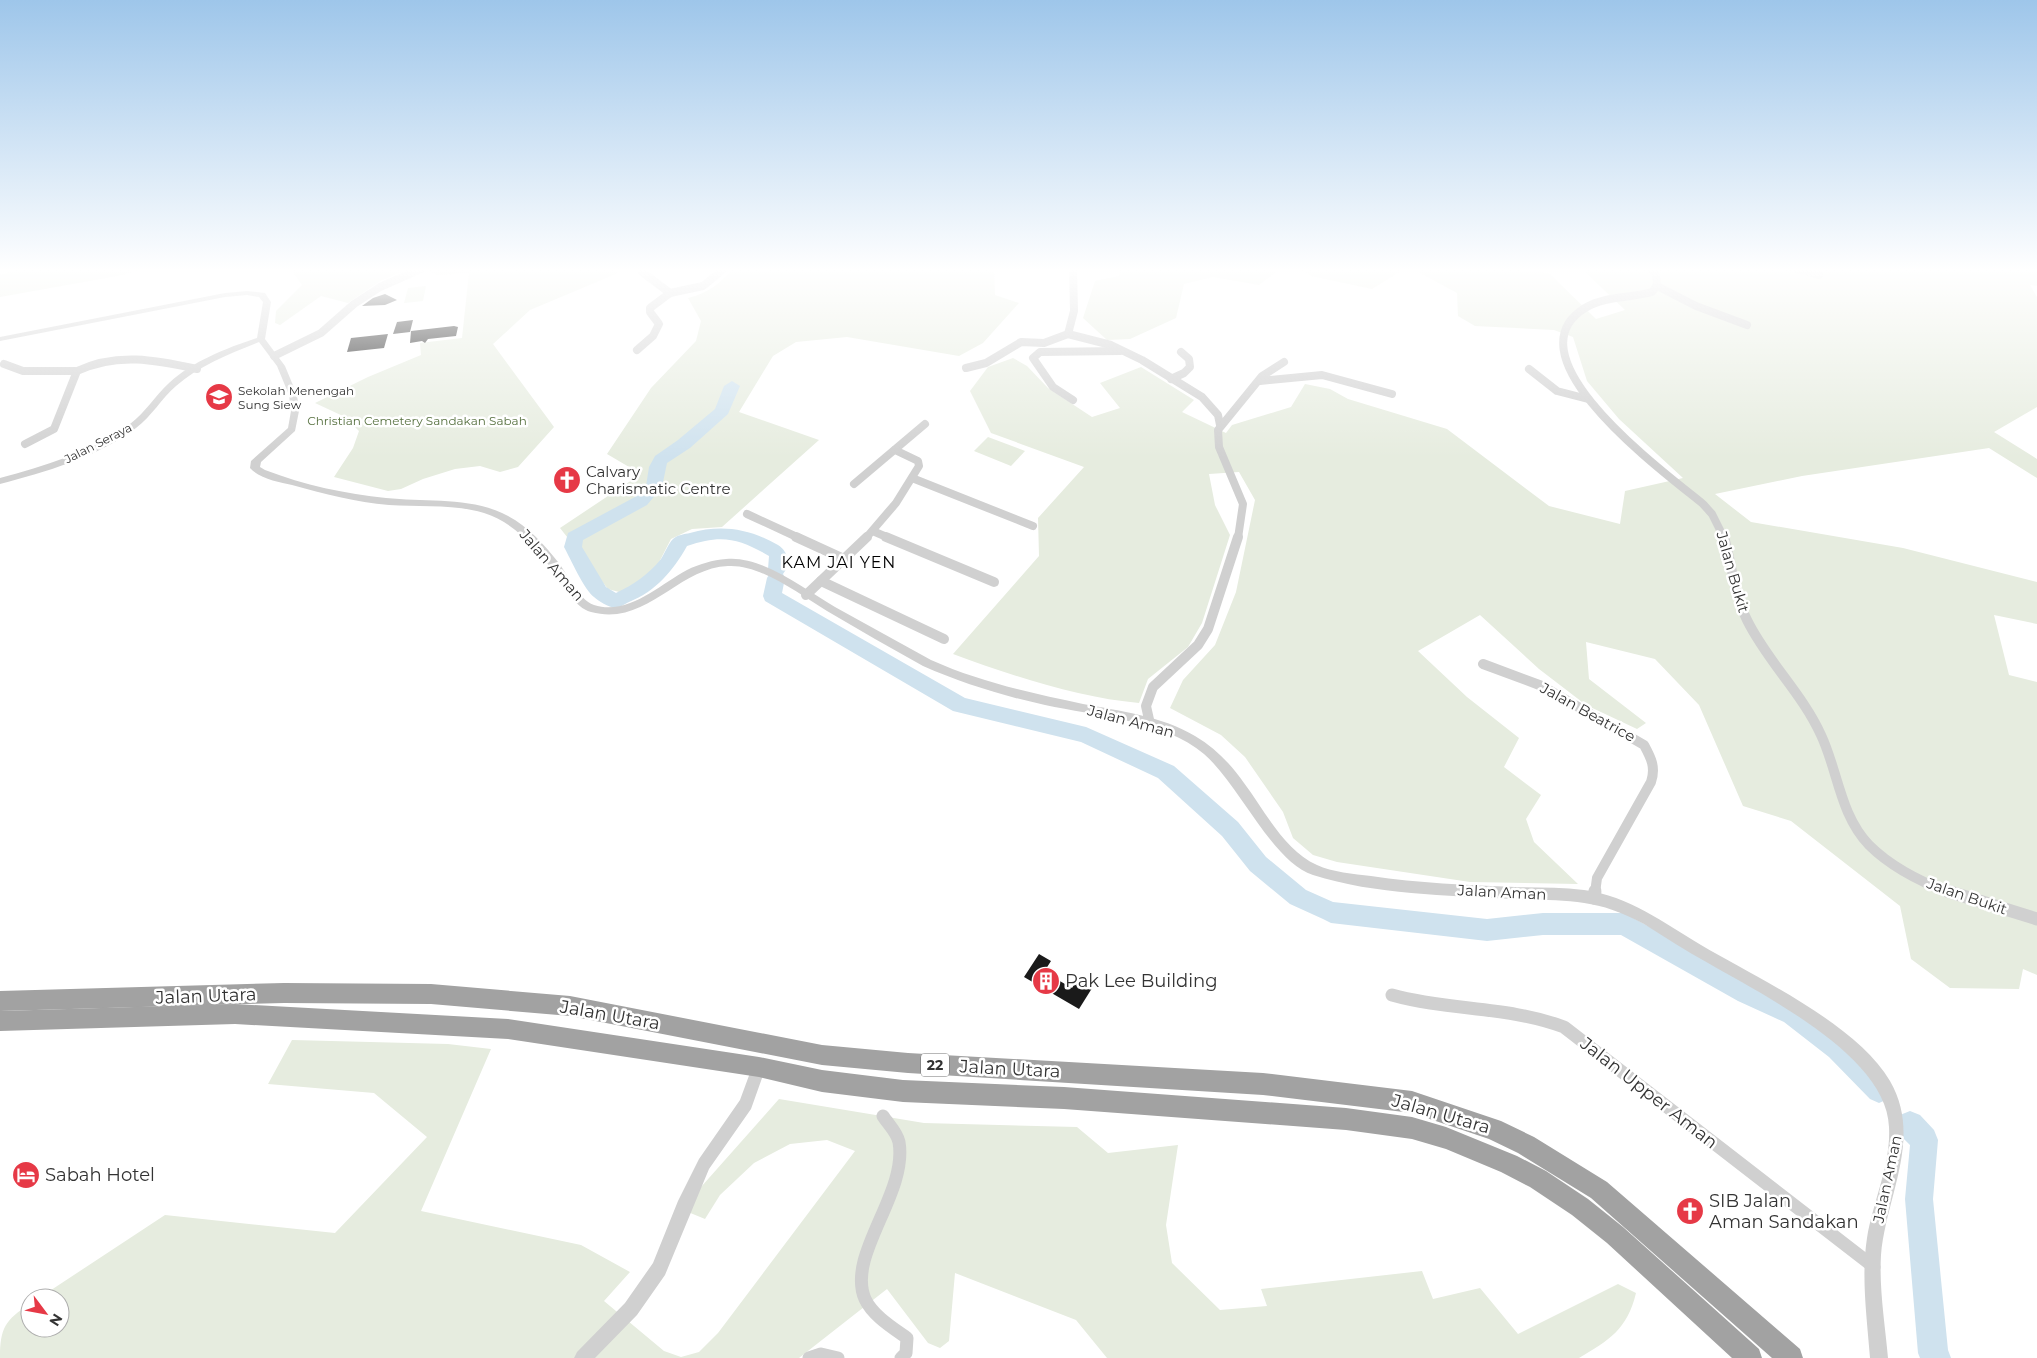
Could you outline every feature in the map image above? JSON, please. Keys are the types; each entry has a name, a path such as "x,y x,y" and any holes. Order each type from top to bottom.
{"highway":[{"name":"Jalan Utara","path":"0,1001 284,993 431,994 570,1006 822,1055 908,1063 1263,1084 1412,1102 1493,1129 1526,1145 1599,1190 1791,1358"},
{"name":"Jalan Utara","path":"0,1021 235,1014 508,1029 598,1041 759,1068 822,1081 903,1091 1064,1098 1346,1119 1412,1128 1446,1138 1509,1164 1559,1193 1615,1235 1750,1358"}],"street":[{"path":"0,339 39,331"},
{"path":"260,339 261,331"},
{"path":"274,356 294,348 323,331"},
{"path":"637,350 648,342 655,331"},
{"name":"Jalan Bukit","path":"1568,331 1564,340 1566,354 1575,377 1588,399 1644,456 1705,505 1718,522 1735,589 1748,622 1820,732 1854,826 1867,843 1884,859 1908,874 1981,902 2037,919"},
{"path":"966,368 986,363 1021,342 1044,343 1068,334 1111,345 1142,360 1202,397 1218,415 1220,425"},
{"name":"Jalan Aman","path":"260,339 274,356 293,395 295,422 292,429 256,461 255,468 259,472 281,480 374,500 471,507 508,518 549,559 580,601 603,611 631,607 701,566 717,562 743,563 806,594 947,673 1016,694 1150,724 1189,737 1208,750 1236,779 1281,845 1303,864 1314,870 1416,888 1594,898 1614,903 1647,918 1692,947 1795,1006 1869,1064 1885,1085 1894,1106 1898,1142 1875,1240 1873,1291 1879,1358"},
{"name":"Jalan Seraya","path":"0,481 51,466 126,431 141,419 176,382 197,369 260,339"},
{"path":"1074,400 1053,387 1043,370 1035,364 1034,356 1044,352 1121,351"},
{"path":"1171,379 1188,370 1190,366 1189,359 1181,352"},
{"path":"4,364 23,371 77,370 99,360 124,358 197,369"},
{"path":"1150,724 1146,706 1154,687 1198,645 1208,629 1242,518 1241,496 1218,444 1216,435 1220,425 1269,370 1284,362"},
{"path":"1529,369 1557,390 1588,399"},
{"path":"25,444 54,429 77,370"},
{"path":"1260,381 1322,375 1367,390 1392,394"},
{"path":"854,484 925,424"},
{"path":"806,594 875,532 920,466 918,460 895,450"},
{"path":"912,478 1034,526"},
{"path":"747,514 844,559"},
{"path":"875,532 994,582"},
{"path":"821,581 944,639"},
{"name":"Jalan Beatrice","path":"1483,664 1542,686 1637,740 1649,751 1654,773 1651,782 1597,878 1594,898"},
{"name":"Jalan Upper Aman","path":"1392,995 1427,1004 1534,1017 1564,1027 1874,1267"},
{"path":"583,1358 631,1309 659,1269 700,1172 746,1104 759,1068"},
{"path":"883,1116 899,1139 901,1156 899,1176 866,1255 861,1284 864,1298 874,1311 907,1338 906,1353 901,1358"},
{"path":"809,1358 820,1354 838,1358"}],"green space":[{"name":"Christian Cemetery Sandakan Sabah","path":"463,331 507,331 493,344 554,427 518,467 500,472 480,466 455,469 423,479 401,489 388,491 334,477 353,448 359,431 345,417 315,403 368,377 421,355 420,343 462,338"},
{"path":"698,331 993,331 983,343 959,356 847,337 796,342 773,356 739,412 819,440 722,527 692,529 671,539 655,570 634,588 619,592 608,589 560,528 641,474 607,454 651,388 696,341"},
{"path":"1098,331 1147,331 1130,339 1107,340"},
{"path":"1558,331 2037,331 2037,407 1994,432 2037,459 2037,478 1989,448 1802,476 1715,494 1751,522 1903,548 2037,582 2037,624 1994,615 2009,675 2037,682 2037,975 2023,969 2019,989 1950,988 1911,959 1900,906 1791,821 1743,806 1699,705 1655,659 1586,642 1589,679 1646,723 1637,729 1586,705 1539,669 1480,615 1418,651 1467,697 1519,738 1504,767 1541,795 1526,819 1534,842 1578,884 1470,882 1337,862 1313,855 1293,838 1283,812 1245,757 1221,735 1170,708 1183,680 1215,645 1236,592 1255,500 1239,472 1209,474 1215,505 1230,535 1202,623 1188,647 1148,679 1139,703 1069,691 998,670 953,654 1039,556 1038,518 1084,467 991,433 970,391 988,367 1013,358 1027,366 1048,388 1092,417 1120,408 1100,383 1141,367 1194,400 1182,412 1226,433 1232,425 1291,407 1305,384 1330,389 1348,399 1447,429 1549,506 1620,524 1625,491 1683,478 1619,419 1587,381 1573,337"},
{"path":"988,437 1025,451 1011,466 974,451"},
{"path":"292,1040 448,1044 491,1049 421,1211 581,1245 630,1272 604,1301 664,1351 681,1357 699,1352 718,1333 855,1151 827,1140 790,1144 754,1163 720,1195 705,1219 688,1212 701,1187 779,1099 924,1123 1077,1127 1108,1153 1178,1145 1166,1225 1172,1263 1220,1310 1267,1306 1261,1289 1422,1271 1433,1299 1480,1288 1518,1334 1618,1284 1636,1293 1628,1316 1615,1333 1579,1358 1107,1358 1076,1320 955,1273 949,1341 940,1348 928,1343 887,1289 799,1358 0,1358 3,1332 10,1320 20,1311 20,1338 70,1338 70,1288 54,1288 165,1215 335,1233 427,1137 374,1093 268,1084"}],"building":[{"path":"394,331 410,331 410,332 393,334"},
{"path":"411,331 457,331 456,336 428,339 425,343 422,341 410,343"},
{"path":"388,334 384,348 347,352 351,338"},
{"name":"Pak Lee Building","path":"1039,954 1051,961 1044,972 1072,988 1079,977 1094,985 1079,1009 1024,977"}],"waterway":[{"path":"732,386 722,411 684,444 661,460 657,467 654,487 641,501 574,537 573,547 599,592 615,601 636,591 654,578 668,562 680,542 698,536 736,534 754,539 778,553 777,569"},
{"path":"776,578 772,596 960,705 1086,735 1166,772 1230,829 1258,864 1298,897 1331,912 1487,930 1543,924 1624,924 1747,993 1793,1013 1838,1048 1879,1090"},
{"path":"1910,1125 1924,1140 1919,1199 1933,1353 1936,1358"}],"place":[{"name":"Sekolah Menengah Sung Siew","path":"219,397"},
{"name":"Calvary Charismatic Centre","path":"567,480"},
{"name":"Pak Lee Building","path":"1046,981"},
{"name":"Sabah Hotel","path":"26,1175"},
{"name":"SIB Jalan Aman Sandakan","path":"1690,1211"}],"district":[{"name":"KAM JAI YEN","path":"839,562"}]}
